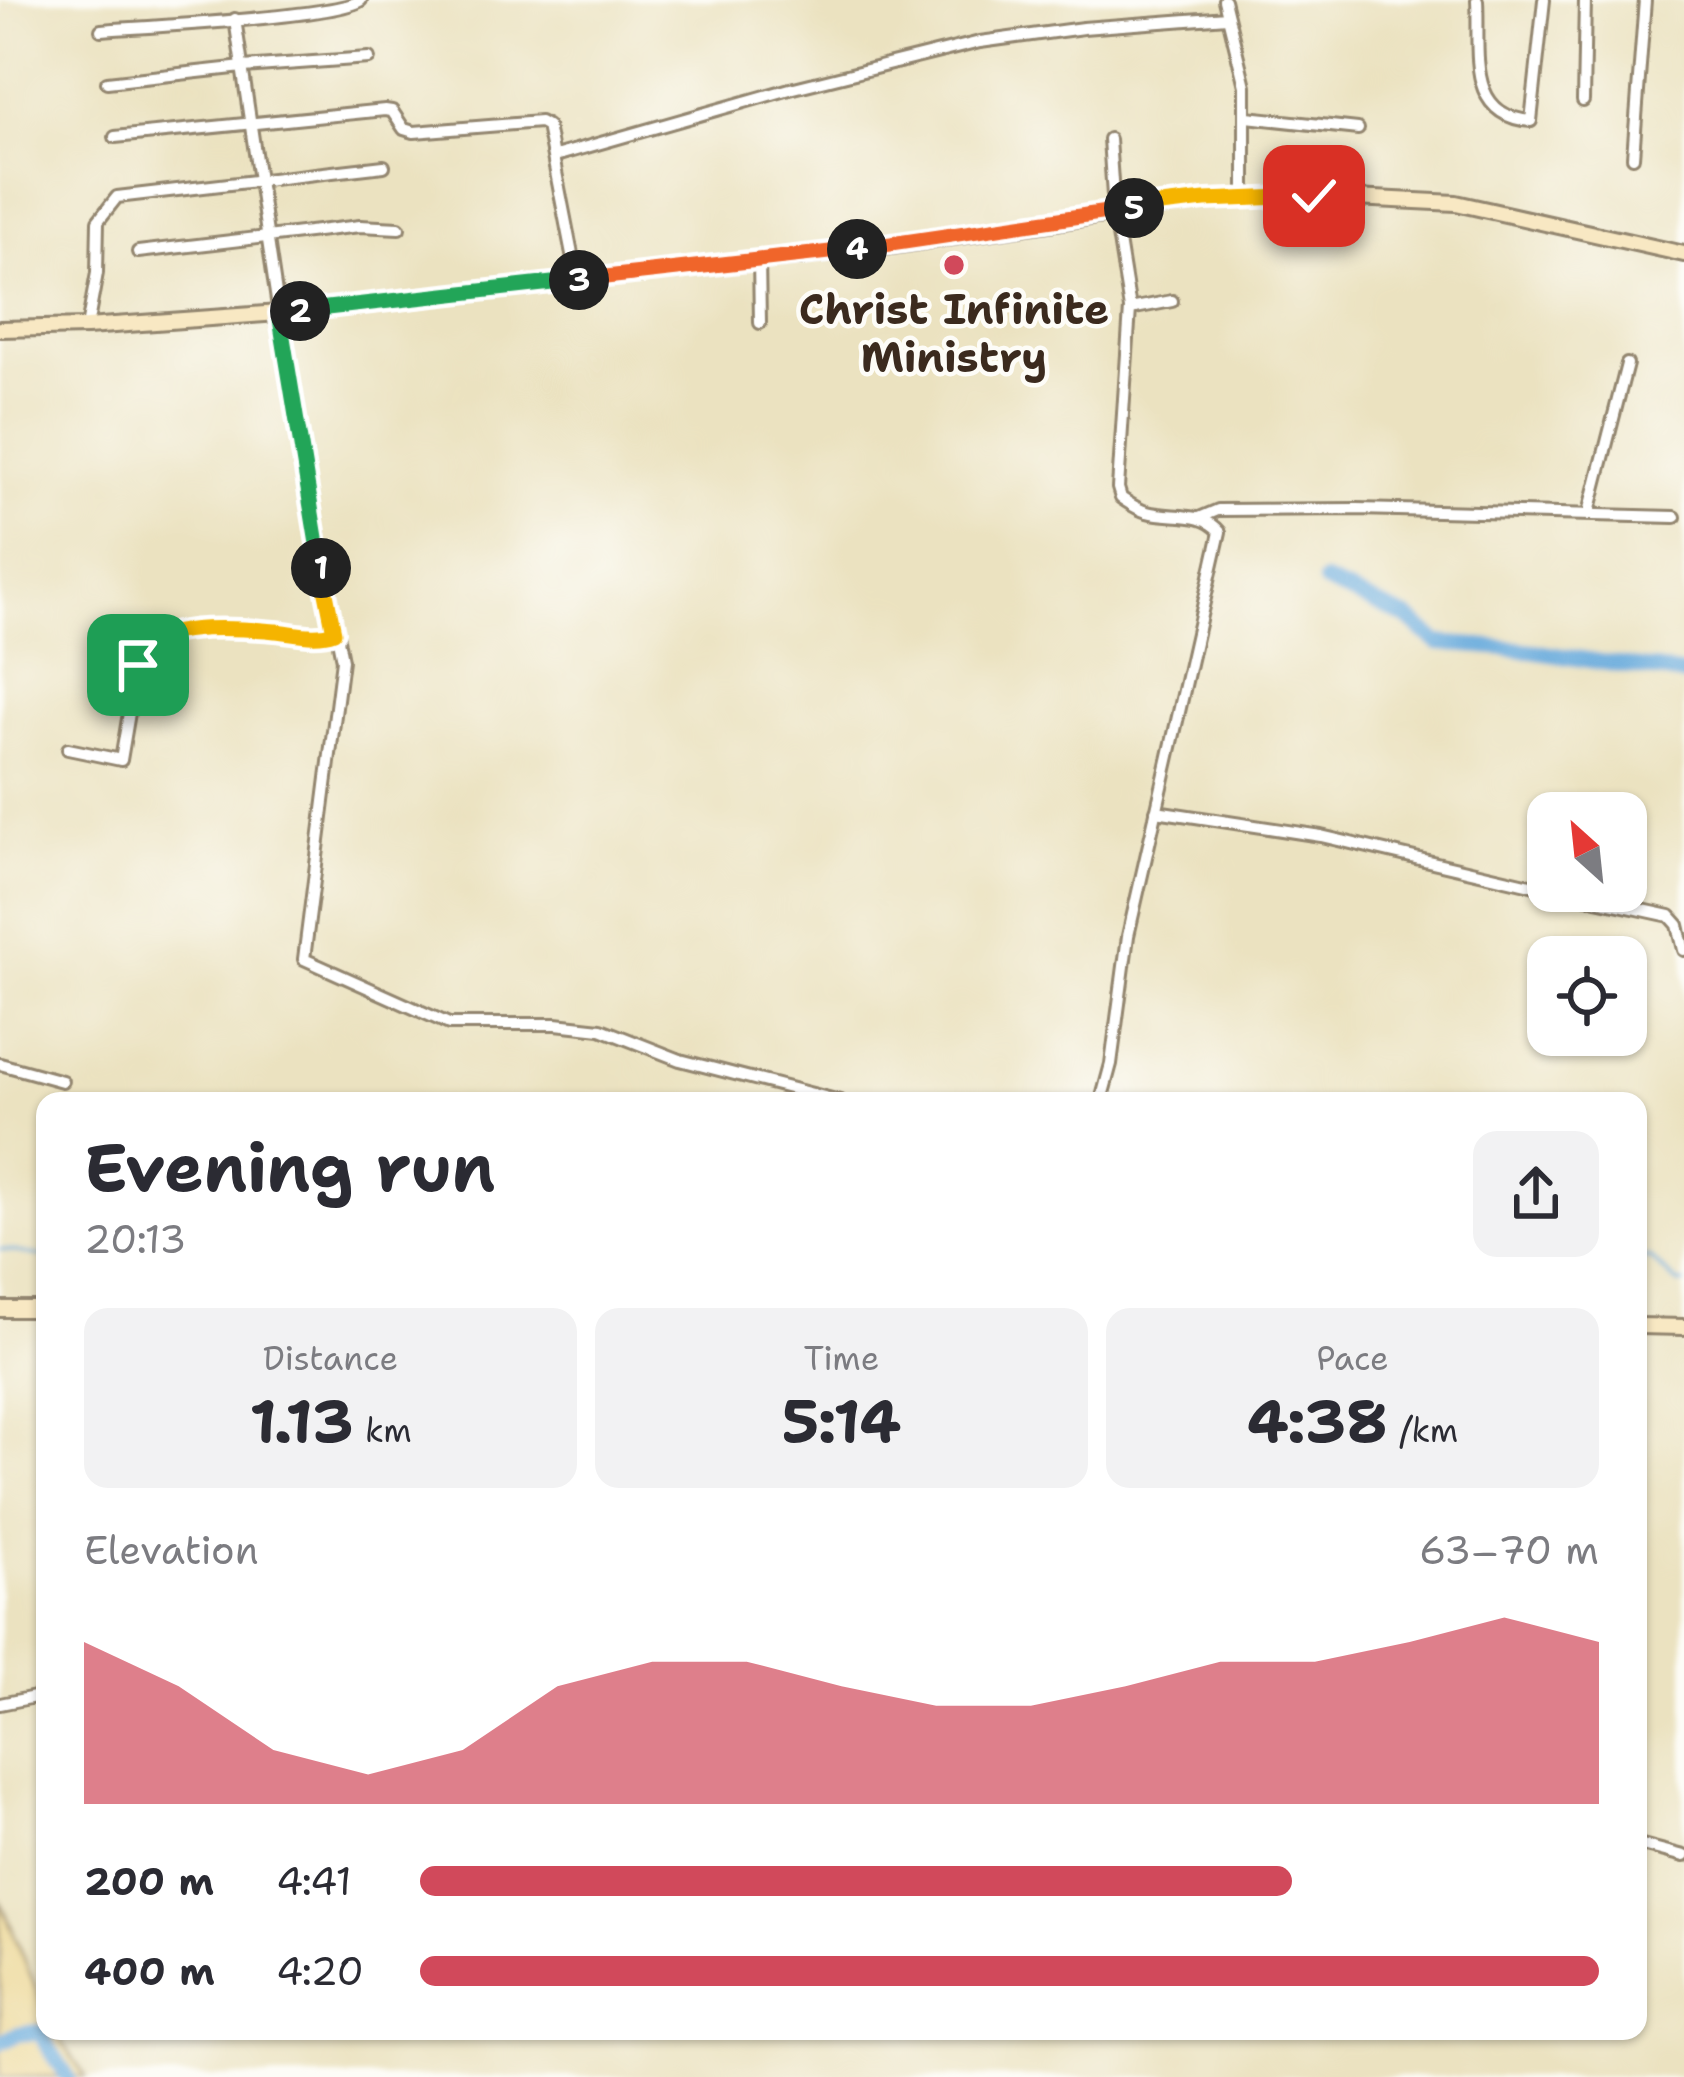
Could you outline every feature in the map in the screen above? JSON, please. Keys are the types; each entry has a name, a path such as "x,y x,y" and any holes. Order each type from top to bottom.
{"street":[{"path":"100,30 350,7 361,0"},
{"path":"1224,0 1245,86 1245,199"},
{"path":"1477,0 1482,92 1499,113 1531,121 1544,0"},
{"path":"1582,100 1585,0"},
{"path":"1633,157 1645,0"},
{"path":"555,157 790,89 980,42 1227,17"},
{"path":"235,20 279,313 342,675 306,936 307,963 448,1024 601,1029 680,1060 805,1092"},
{"path":"107,82 369,58"},
{"path":"116,136 385,110 414,133 540,122 547,126 555,157 577,280"},
{"path":"1247,117 1358,130"},
{"path":"1103,1092 1128,936 1220,532 1199,518 1144,512 1121,499 1117,474 1130,309 1114,210 1109,139"},
{"path":"87,327 97,273 98,220 117,196 384,166"},
{"path":"0,328 87,327 279,313 884,247 1114,210 1245,199 1314,196 1456,203 1684,254"},
{"path":"138,252 360,226 400,228"},
{"path":"758,258 760,323"},
{"path":"1130,309 1172,301"},
{"path":"1589,514 1628,364"},
{"path":"1199,518 1217,510 1241,509 1675,517"},
{"path":"68,749 121,760 140,654 147,641 190,632 245,630 318,636 334,632"},
{"path":"1156,811 1321,836 1527,884"},
{"path":"1647,911 1670,916 1678,925 1684,950"},
{"path":"0,1064 62,1081"},
{"path":"0,1309 36,1309"},
{"path":"1647,1326 1684,1327"},
{"path":"0,1704 36,1697"},
{"path":"1647,1846 1684,1856"}],"sand":[{"path":"0,1899 36,1989 36,2040 61,2040 86,2077 0,2077"}],"waterway":[{"path":"1325,582 1408,618 1438,643 1518,649 1684,675"},
{"path":"0,1249 36,1255"},
{"path":"1647,1257 1679,1284 1684,1283"},
{"path":"0,2043 36,2032"},
{"path":"44,2040 68,2077"}],"place":[{"name":"Christ Infinite Ministry","path":"954,265"}],"route":[{"path":"138,665 142,646 164,636 245,630 318,636 334,632 279,313 884,247 1114,210 1205,200 1314,196"}]}
